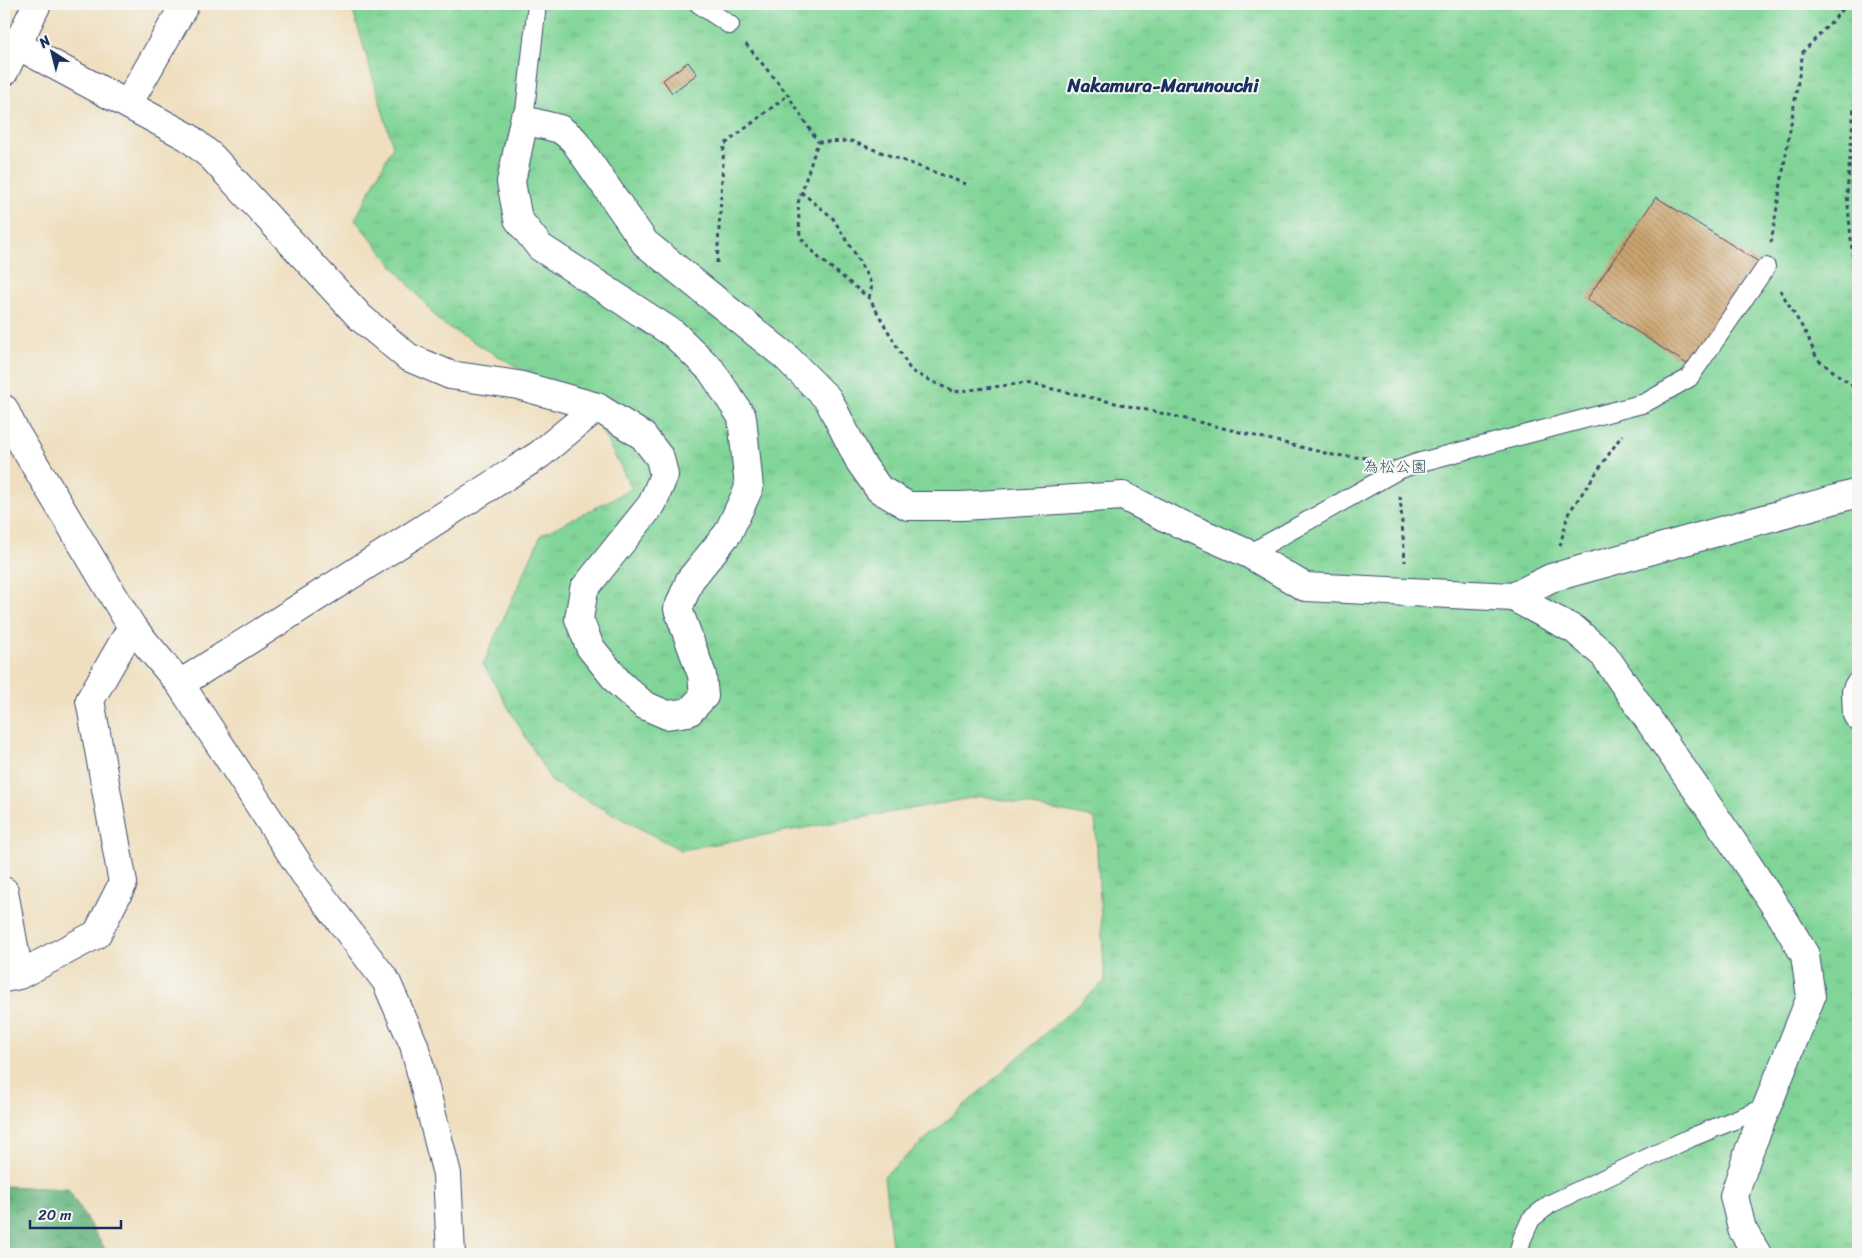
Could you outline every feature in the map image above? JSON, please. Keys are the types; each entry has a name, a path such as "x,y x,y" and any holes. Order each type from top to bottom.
{"street":[{"path":"4,72 37,4"},
{"path":"128,104 185,4"},
{"path":"17,45 188,137 212,157 361,318 408,357 450,374 518,385 597,407 643,436 660,458 664,474 652,504 584,589 579,619 590,647 619,683 644,705 667,715 689,712 704,696 702,675 678,609 690,580 728,533 749,488 742,417 710,370 674,334 540,247 518,218 510,182 524,120 560,129 573,139 645,242 786,356 828,399 860,462 879,489 908,506 962,506 1123,496 1167,518 1249,554 1305,587 1513,597 1575,630 1604,655 1730,838 1783,918 1805,956 1810,997 1749,1151 1734,1196 1742,1229 1758,1254"},
{"path":"180,684 539,455 597,407"},
{"path":"4,409 13,442 132,627 180,684 304,873 386,982 414,1045 447,1174 451,1254"},
{"path":"1513,597 1552,578 1858,493"},
{"path":"4,891 11,976 97,934 123,883 90,700 132,627"},
{"path":"1858,687 1856,692 1858,716"}],"lane":[{"path":"524,120 537,4"},
{"path":"699,4 730,25"},
{"path":"1249,554 1398,470 1417,463 1645,403 1689,378 1766,267"},
{"path":"1518,1254 1531,1219 1550,1204 1690,1138 1766,1107"}],"path":[{"path":"1848,4 1803,52 1766,267 1807,335 1817,359 1858,390"},
{"path":"730,25 788,96 818,142"},
{"path":"1858,94 1854,106 1847,194 1855,284 1858,293"},
{"path":"715,298 724,145 788,96"},
{"path":"818,142 850,141 966,184"},
{"path":"818,142 798,203 800,237 819,258 869,298 910,371 954,392 1026,384 1178,417 1333,455 1370,458"},
{"path":"801,192 832,217 872,285 869,298"},
{"path":"1552,578 1568,514 1645,403"},
{"path":"1398,470 1407,592"}],"green space":[{"name":"為松公園","path":"351,4 1858,4 1858,1254 893,1254 884,1176 1105,981 1095,818 982,796 681,850 552,782 483,664 541,535 632,489 591,410 441,323 355,220 393,146"},
{"path":"4,1186 68,1189 108,1254 4,1254"}],"building":[{"path":"688,62 697,74 672,93 663,80"},
{"path":"1656,197 1762,264 1693,368 1587,299"}],"district":[{"name":"Nakamura-Marunouchi","path":"1163,85"}]}
